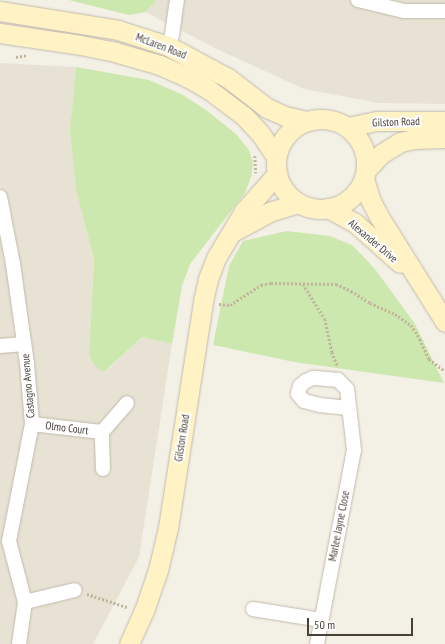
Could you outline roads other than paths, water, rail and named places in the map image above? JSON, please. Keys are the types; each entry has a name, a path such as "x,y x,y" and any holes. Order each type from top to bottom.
{"main road":[{"name":"McLaren Road","path":"0,11 118,30 168,46 228,78 267,108 285,116 306,121"},
{"name":"McLaren Road","path":"0,33 98,48 160,65 186,77 208,89 244,116 260,132 276,165"},
{"path":"326,119 336,121 348,127 363,146 366,158 365,174 358,189 350,198 340,205 328,208 313,208 299,203 289,196 281,186 276,165 280,145 286,135 295,127 306,121 326,119"},
{"name":"Gilston Road","path":"348,127 377,121 445,121"},
{"name":"Gilston Road","path":"365,174 381,154 400,142 414,139 445,138"},
{"name":"Gilston Road","path":"129,644 144,611 158,570 168,528 203,301 208,279 216,258 244,211 276,165"},
{"name":"Alexander Drive","path":"365,174 370,199 378,215 445,322"},
{"name":"Gilston Road","path":"232,232 269,212 299,203"},
{"name":"Alexander Drive","path":"328,208 355,222 416,277"}],"street":[{"path":"168,46 172,35 177,0"},
{"path":"358,0 404,11 445,11"},
{"name":"Castagno Avenue","path":"0,197 13,264 24,344 32,424 5,540 25,602 19,644"},
{"path":"0,346 24,344"},
{"name":"Marlee Jayne Close","path":"317,644 320,620 354,450 347,389 338,380 313,378 300,386 298,394 304,401 320,405 348,408"},
{"name":"Olmo Court","path":"103,469 102,432 126,403"},
{"name":"Olmo Court","path":"32,424 102,432"},
{"path":"25,602 75,590"},
{"path":"253,609 320,620"}]}
